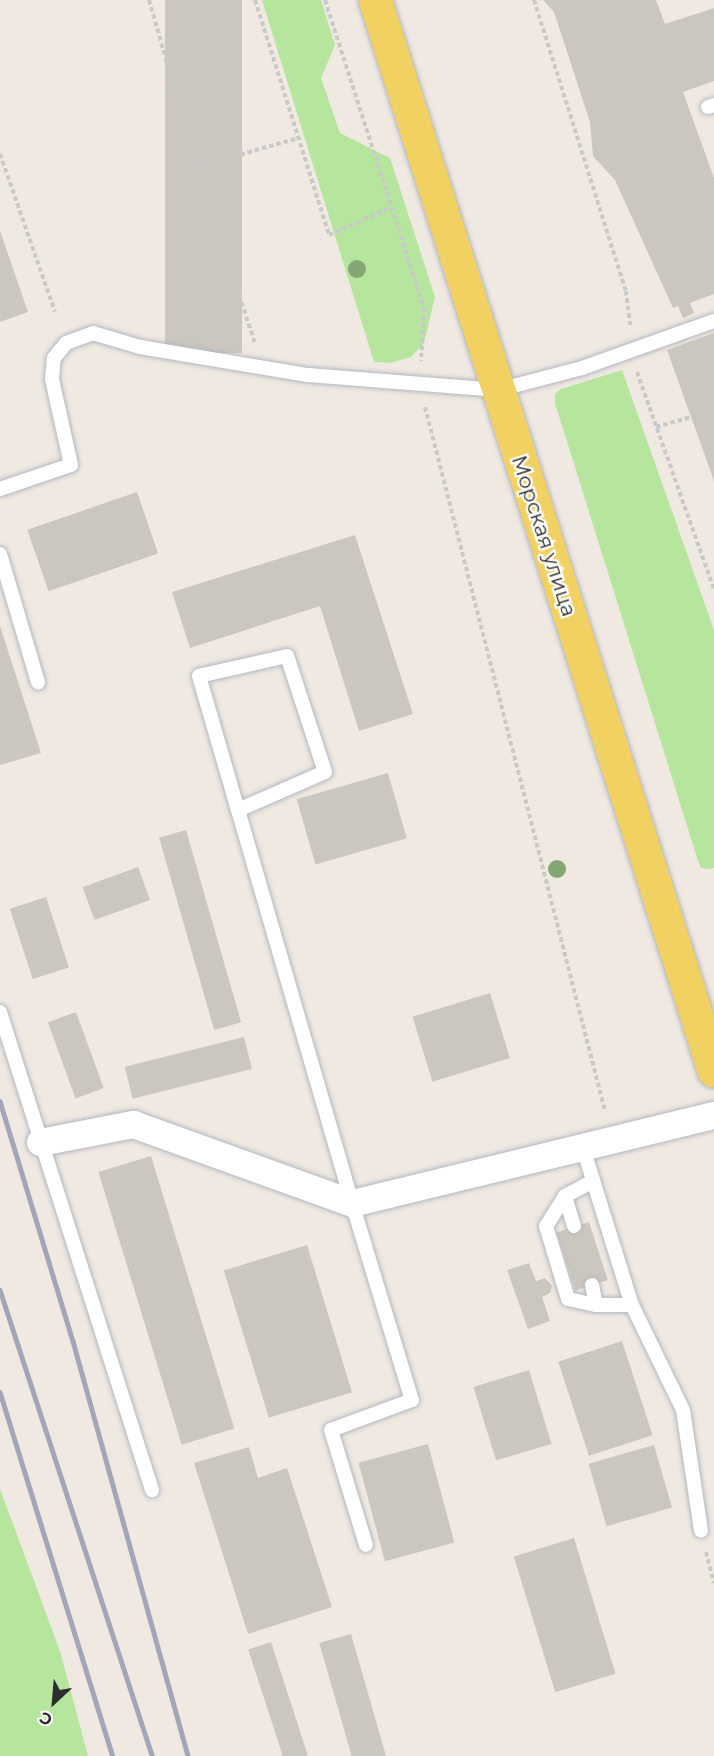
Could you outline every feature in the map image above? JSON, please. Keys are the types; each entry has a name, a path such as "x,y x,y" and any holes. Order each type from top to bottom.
{"main road":[{"name":"Морская улица","path":"375,0 714,1071"}],"street":[{"path":"40,1142 133,1124 352,1203 714,1115"}],"lane":[{"path":"0,489 71,465 52,379 54,358 66,343 93,333 140,347 231,363 419,386 498,390 632,350 714,321"},
{"path":"0,554 38,682"},
{"path":"238,810 325,772 287,656 199,676 352,1203 412,1400 331,1430 366,1545"},
{"path":"0,1012 152,1490"},
{"path":"583,1148 632,1305 683,1410 701,1531"},
{"path":"594,1181 565,1196 546,1226 568,1299 596,1305 632,1305"},
{"path":"565,1196 574,1226"},
{"path":"592,1285 596,1305"}],"path":[{"path":"149,0 197,167 257,349"},
{"path":"255,0 328,235 390,208"},
{"path":"325,0 424,308 419,386 613,1141"},
{"path":"534,0 626,291 632,350 656,427 714,589"},
{"path":"197,167 298,138"},
{"path":"0,154 55,312"},
{"path":"656,427 691,417"},
{"path":"701,1531 714,1583"}],"green space":[{"path":"262,0 321,0 335,45 321,78 340,133 390,158 435,297 424,343 411,357 390,363 374,362"},
{"path":"622,370 714,630 714,868 701,868 698,861 555,403 555,394 561,389"},
{"path":"0,1489 60,1651 88,1756 0,1756"}],"building":[{"path":"165,0 242,0 242,353 165,353"},
{"path":"543,0 656,0 665,24 714,8 714,81 683,92 714,178 714,294 690,303 694,313 683,318 678,306 673,308 615,180 593,156 590,122 554,12"},
{"path":"0,231 28,312 0,322"},
{"path":"714,333 714,481 667,350"},
{"path":"137,492 158,553 48,591 27,530"},
{"path":"355,535 413,714 359,731 320,606 190,648 172,592"},
{"path":"0,626 41,753 0,765"},
{"path":"388,773 407,838 315,865 297,799"},
{"path":"186,830 241,1022 214,1030 159,838"},
{"path":"138,867 150,900 95,920 83,887"},
{"path":"46,897 69,967 33,979 10,909"},
{"path":"490,993 510,1058 432,1082 413,1017"},
{"path":"76,1012 104,1088 76,1098 48,1022"},
{"path":"244,1037 252,1069 133,1099 125,1067"},
{"path":"151,1156 234,1429 182,1445 98,1172"},
{"path":"589,1222 608,1280 576,1291 557,1233"},
{"path":"307,1245 352,1392 269,1418 224,1270"},
{"path":"529,1263 536,1281 545,1278 552,1286 550,1293 542,1297 550,1321 528,1329 507,1270"},
{"path":"622,1341 653,1435 589,1456 558,1362"},
{"path":"529,1370 552,1444 496,1461 474,1387"},
{"path":"428,1444 454,1543 385,1561 358,1463"},
{"path":"654,1445 672,1507 607,1526 589,1464"},
{"path":"249,1447 258,1478 287,1468 332,1607 248,1634 194,1463"},
{"path":"574,1538 616,1674 555,1692 514,1556"},
{"path":"351,1634 386,1756 352,1756 319,1643"},
{"path":"271,1642 308,1756 283,1756 248,1649"}],"railway":[{"path":"0,1101 73,1341 188,1756"},
{"path":"0,1290 152,1756"},
{"path":"0,1392 113,1756"}]}
